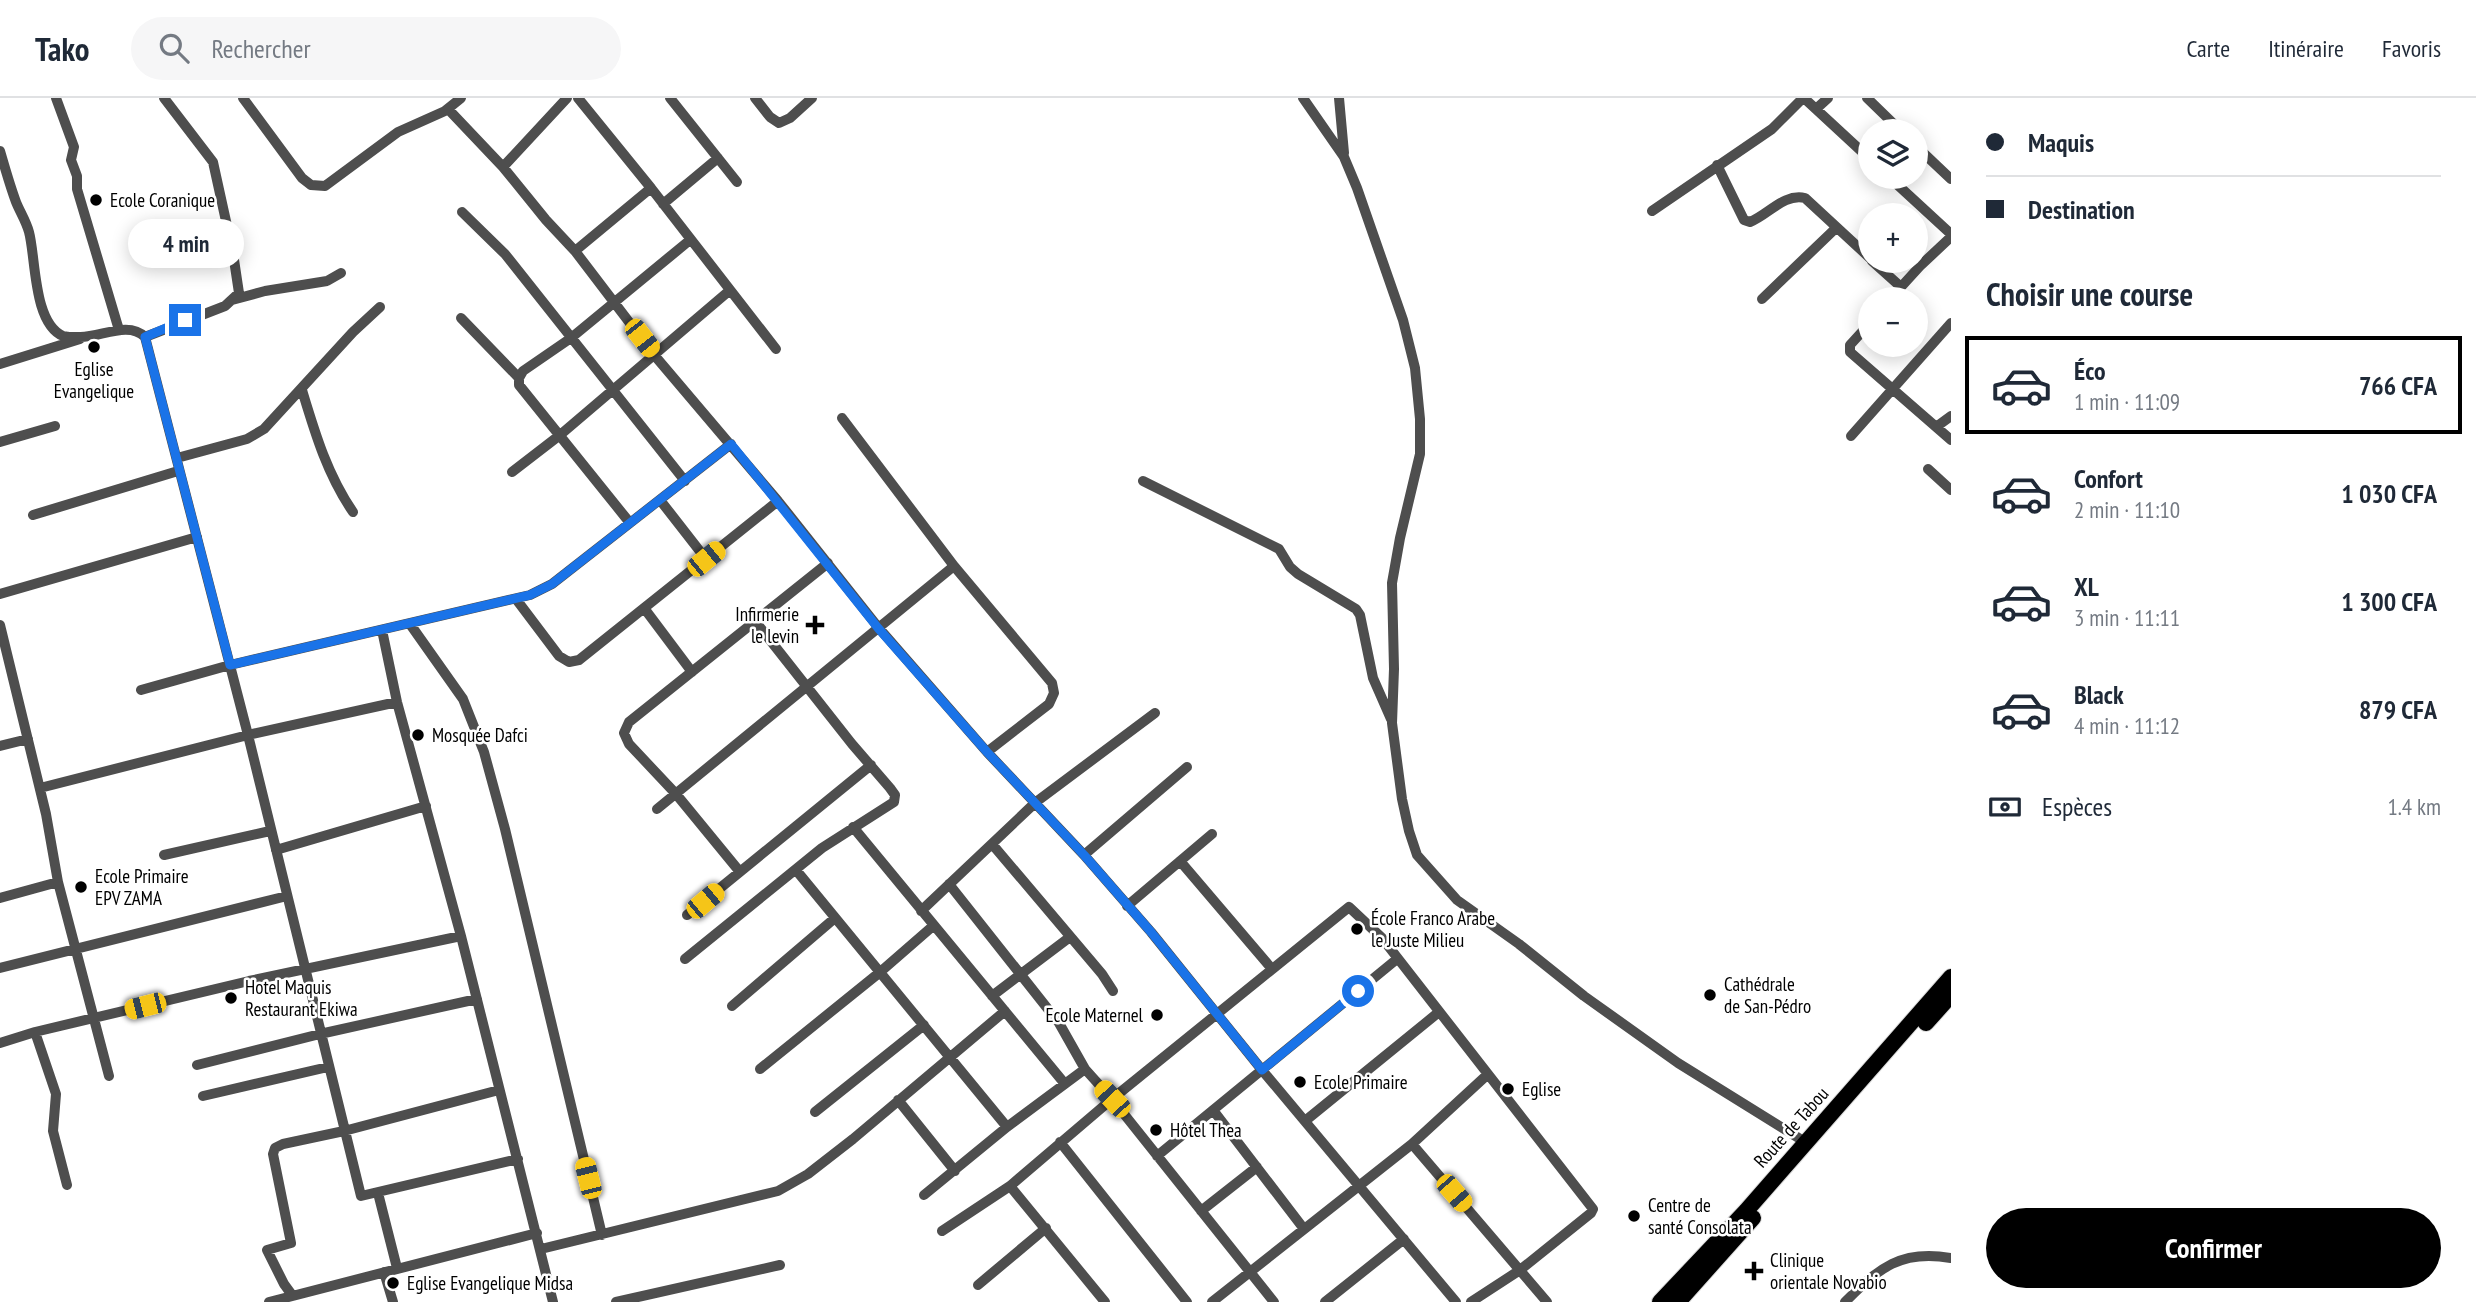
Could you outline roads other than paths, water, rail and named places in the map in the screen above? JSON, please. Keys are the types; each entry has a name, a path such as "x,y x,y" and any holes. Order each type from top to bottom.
{"main road":[{"name":"Route de Tabou","path":"1660,1302 1746,1211 1951,977"},
{"name":"Route de Tabou","path":"1678,1302 1815,1143 1951,995"}],"street":[{"path":"57,98 74,147 71,160 77,176 77,190 119,330"},
{"path":"145,337 225,306 239,293 213,162 164,98"},
{"path":"243,98 302,178 311,185 325,186 398,132 448,109 461,98"},
{"path":"503,167 567,98"},
{"path":"578,98 776,349"},
{"path":"670,98 737,182"},
{"path":"755,98 770,117 779,123 790,118 813,98"},
{"path":"1303,98 1344,158 1373,230 1403,320 1415,368 1420,454 1392,583 1392,723 1402,799 1417,855 1457,900 1519,944 1584,996 1678,1063 1805,1142"},
{"path":"1339,98 1344,158"},
{"path":"1652,211 1772,129 1803,98 1858,148"},
{"path":"1816,109 1828,98"},
{"path":"1867,98 1889,119"},
{"path":"448,109 503,167 575,251 655,356 778,501 878,628 1127,905 1456,1302"},
{"path":"0,151 29,234 43,309 50,322 63,336 87,337"},
{"path":"1928,157 1951,179"},
{"path":"663,204 718,158"},
{"path":"1717,165 1744,220 1750,222 1757,219 1783,201 1797,196 1805,198 1858,248"},
{"path":"575,251 651,188"},
{"path":"1885,273 1901,287 1951,235 1902,189"},
{"path":"461,212 496,244 685,481"},
{"path":"1762,299 1836,228"},
{"path":"630,523 519,385 519,378 523,371 572,338 690,240"},
{"path":"232,300 265,291 327,281 341,273"},
{"path":"512,472 561,435 729,291"},
{"path":"177,458 247,439 264,429 353,332 380,307"},
{"path":"461,318 519,378"},
{"path":"1851,436 1951,323"},
{"path":"0,364 119,330 140,332 145,337 248,735 361,1196 518,1159"},
{"path":"1858,336 1850,345 1850,352 1951,440"},
{"path":"302,390 323,456 337,488 353,512"},
{"path":"1936,427 1951,416"},
{"path":"842,418 954,566 1054,687 1049,704 987,752"},
{"path":"0,442 55,426"},
{"path":"141,690 230,665 516,599 552,584 731,444"},
{"path":"1928,469 1951,490"},
{"path":"33,515 178,471"},
{"path":"1143,481 1279,549 1290,568 1356,610 1360,615 1373,678 1392,723"},
{"path":"660,500 706,559"},
{"path":"516,599 559,656 569,662 579,660 778,501"},
{"path":"0,594 197,537"},
{"path":"740,872 676,794 629,744 624,733 629,722 828,563"},
{"path":"657,809 954,566"},
{"path":"644,608 692,672"},
{"path":"685,959 822,848 894,802 895,795 890,788 755,621"},
{"path":"410,624 463,699 484,752 602,1235"},
{"path":"0,625 40,788 58,882 109,1076"},
{"path":"382,630 397,702 461,936 553,1302"},
{"path":"40,788 248,735 397,702"},
{"path":"921,911 1036,803 1155,713"},
{"path":"0,746 28,739"},
{"path":"687,915 871,765"},
{"path":"1084,855 1187,767"},
{"path":"276,850 426,806"},
{"path":"853,827 1065,1084"},
{"path":"164,855 270,831"},
{"path":"1127,905 1212,834"},
{"path":"992,844 1107,979 1113,991"},
{"path":"1180,861 1272,969"},
{"path":"796,870 1007,1127"},
{"path":"0,898 58,882"},
{"path":"949,884 1059,1023 1085,1069 1112,1099 1273,1302"},
{"path":"0,968 287,896"},
{"path":"942,1231 1010,1186 1112,1099 1349,907 1382,938 1593,1209 1520,1270 1471,1302"},
{"path":"732,1006 835,918"},
{"path":"760,1069 933,926"},
{"path":"0,1043 93,1018 461,936"},
{"path":"992,996 1070,937"},
{"path":"1157,1156 1396,959"},
{"path":"197,1065 477,999"},
{"path":"541,1249 778,1191 808,1174 1005,1012"},
{"path":"1305,1121 1439,1012"},
{"path":"815,1112 924,1025"},
{"path":"35,1032 56,1094 53,1132 67,1185"},
{"path":"203,1096 328,1067"},
{"path":"924,1195 1007,1127 1085,1069"},
{"path":"1212,1302 1412,1144 1487,1075"},
{"path":"292,1295 267,1250 291,1243 292,1239 273,1154 275,1148 499,1090"},
{"path":"898,1100 955,1171"},
{"path":"1213,1110 1304,1229"},
{"path":"1060,1142 1187,1302"},
{"path":"1412,1144 1547,1302"},
{"path":"1201,1211 1257,1167"},
{"path":"1010,1186 1105,1302"},
{"path":"378,1193 397,1268"},
{"path":"978,1285 1045,1228"},
{"path":"269,1302 537,1233"},
{"path":"1325,1302 1404,1239"},
{"path":"1845,1302 1873,1274 1906,1258 1928,1254 1951,1258"},
{"path":"616,1302 780,1265"},
{"path":"384,1272 393,1302"},
{"path":"314,1289 317,1302"}],"place":[{"name":"Ecole Coranique","path":"96,200"},
{"name":"Eglise Evangelique","path":"94,347"},
{"name":"Infirmerie le levin","path":"815,625"},
{"name":"Mosquée Dafci","path":"418,735"},
{"name":"Ecole Primaire EPV ZAMA","path":"81,887"},
{"name":"École Franco Arabe le Juste Milieu","path":"1357,929"},
{"name":"Cathédrale de San-Pédro","path":"1710,995"},
{"name":"Hotel Maquis Restaurant Ekiwa","path":"231,998"},
{"name":"Ecole Maternel","path":"1157,1015"},
{"name":"Ecole Primaire","path":"1300,1082"},
{"name":"Eglise","path":"1508,1089"},
{"name":"Hôtel Thea","path":"1156,1130"},
{"name":"Centre de santé Consolata","path":"1634,1216"},
{"name":"Clinique orientale Novabio","path":"1754,1271"},
{"name":"Eglise Evangelique Midsa","path":"393,1283"}]}
